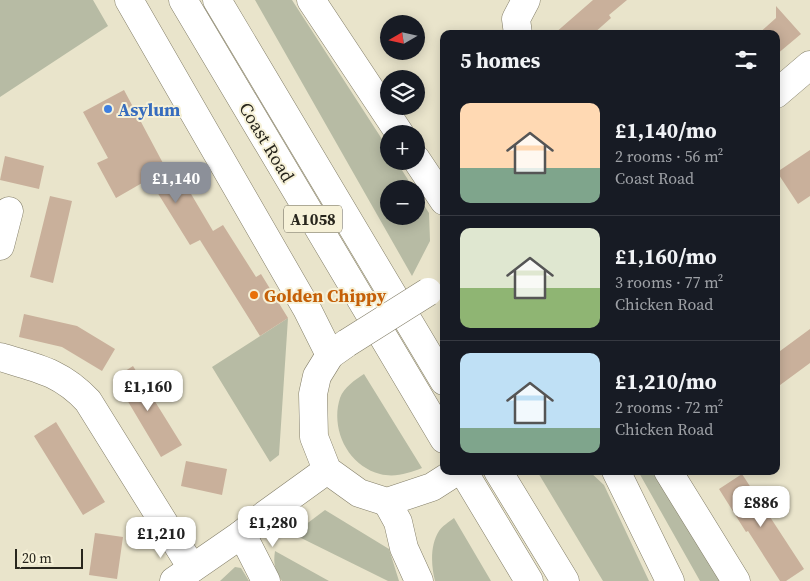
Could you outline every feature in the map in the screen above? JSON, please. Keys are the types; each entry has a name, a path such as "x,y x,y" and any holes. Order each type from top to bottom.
{"main road":[{"path":"129,0 302,300 339,349"},
{"name":"Coast Road","path":"183,0 440,432"},
{"name":"Coast Road","path":"217,0 440,374"},
{"path":"311,0 394,125"},
{"path":"517,30 516,19 526,0"},
{"path":"780,91 810,65"},
{"path":"424,170 440,194"},
{"path":"0,246 9,211"},
{"path":"436,290 339,349 317,376 313,394 314,438 327,470 359,493 387,502 432,487 452,475"},
{"path":"0,357 51,373 67,381 88,401 166,527 183,575 242,534 266,514 327,470"},
{"path":"465,475 529,581"},
{"path":"500,475 565,581"},
{"path":"618,475 670,581"},
{"path":"670,475 736,581"},
{"path":"387,502 398,522 404,548 419,581"},
{"path":"242,534 266,581"}],"green space":[{"path":"0,0 93,0 108,26 0,97"},
{"path":"255,0 292,0 380,136 380,170 402,170 408,180 380,180 380,220"},
{"path":"425,207 429,213 430,241 412,276 383,225 425,225"},
{"path":"288,318 279,455 270,462 212,367"},
{"path":"364,374 422,468 396,475 380,474 369,470 359,463 344,445 338,422 340,398 347,387"},
{"path":"539,475 593,475 604,485 649,581 603,581"},
{"path":"640,475 660,475 726,581 700,581"},
{"path":"325,510 389,549 399,581 388,581 293,534"},
{"path":"454,518 491,581 435,581 432,562 434,542 440,529"},
{"path":"275,551 329,581 282,581 275,567"},
{"path":"235,567 241,568 249,581 220,581"}],"building":[{"path":"593,0 627,0 609,15 611,18 598,30 559,30"},
{"path":"776,6 801,34 780,52 780,30 762,30 776,18"},
{"path":"124,90 173,182 181,177 213,231 223,225 256,277 261,274 288,318 260,336 200,240 190,245 149,179 116,198 97,163 108,158 83,112"},
{"path":"810,150 810,196 798,204 780,177 780,170"},
{"path":"5,156 44,166 39,189 0,180"},
{"path":"50,196 72,201 53,283 30,277"},
{"path":"24,314 77,326 115,349 102,371 62,347 19,337"},
{"path":"810,329 810,363 780,385 780,351"},
{"path":"133,366 182,445 161,457 114,378"},
{"path":"56,422 105,502 83,515 34,436"},
{"path":"186,461 227,469 222,495 181,486"},
{"path":"743,475 804,569 786,581 780,581 719,489"},
{"path":"95,533 123,537 117,579 89,575"}],"place":[{"name":"Asylum","path":"108,109"},
{"name":"Golden Chippy","path":"254,295"}]}
